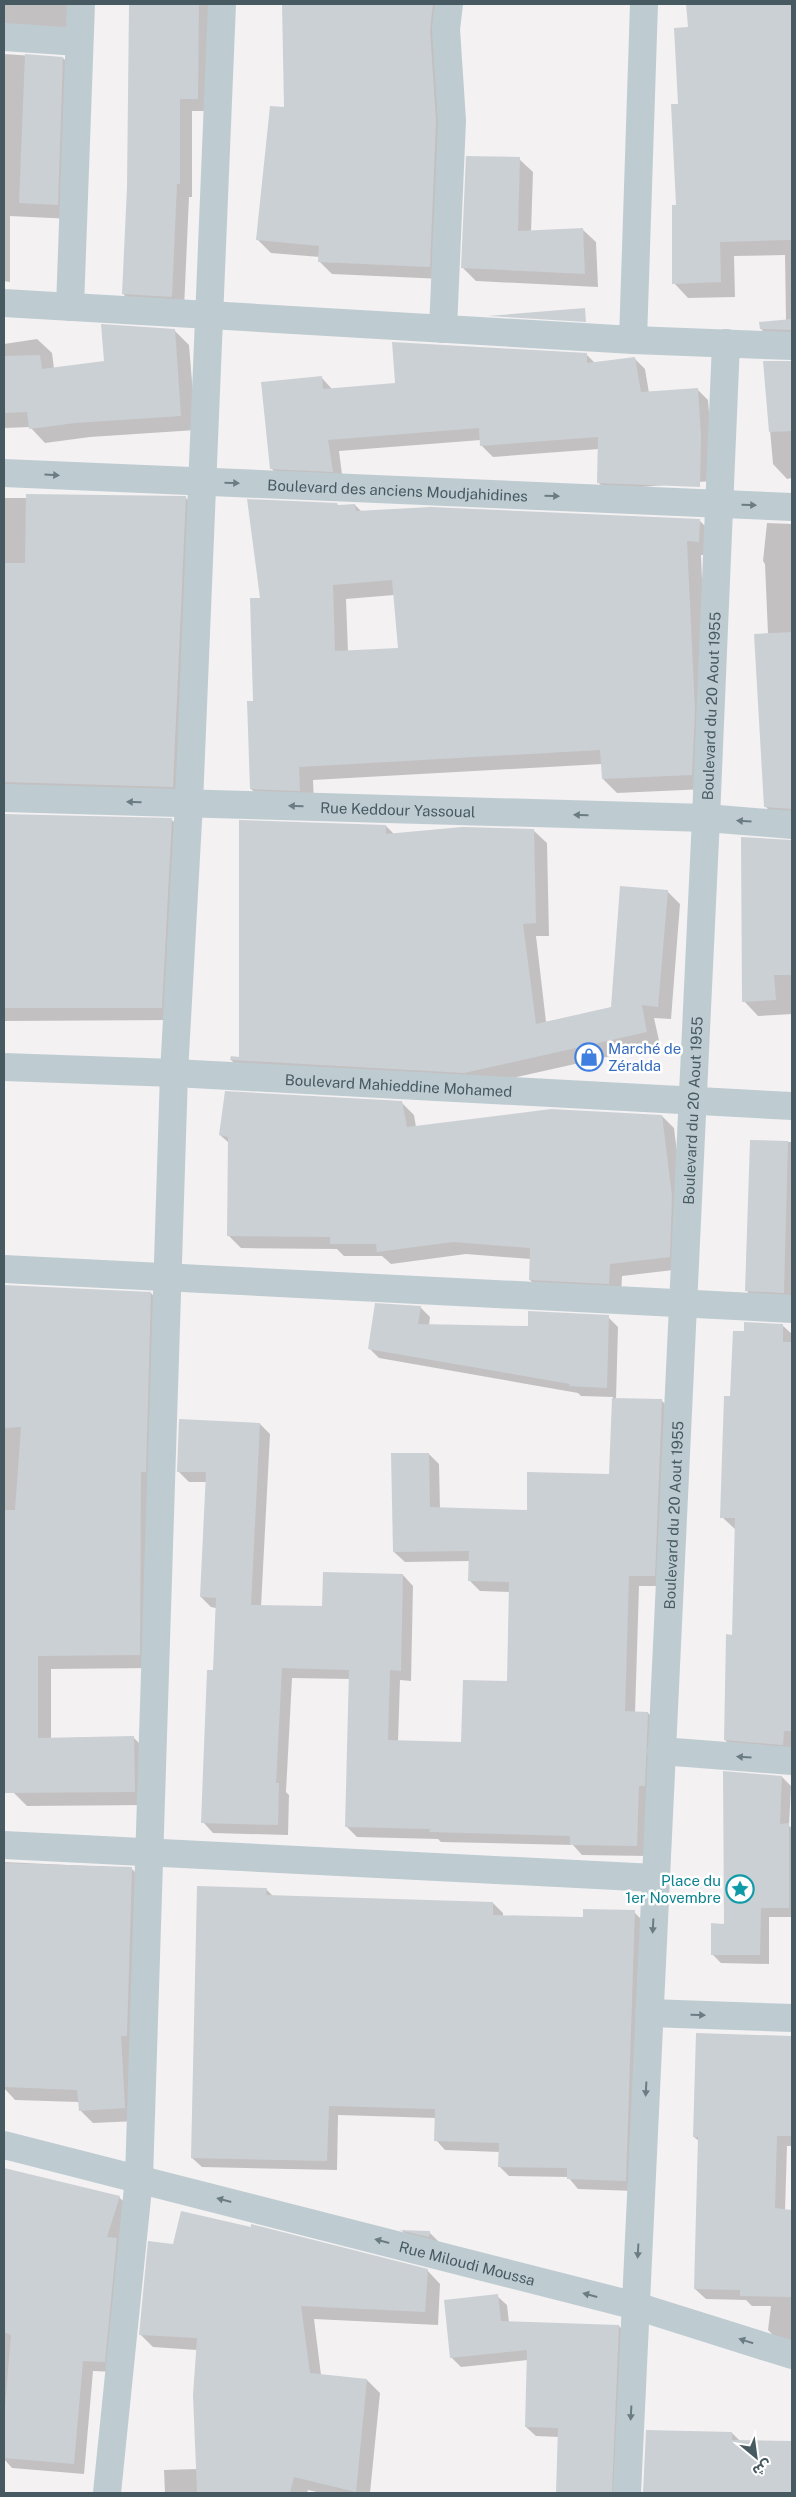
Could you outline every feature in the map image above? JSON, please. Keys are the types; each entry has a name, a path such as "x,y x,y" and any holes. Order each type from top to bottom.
{"street":[{"path":"70,306 81,4"},
{"path":"107,2493 139,2178 174,1073 204,481 222,4"},
{"path":"443,329 452,121 446,29 449,4"},
{"path":"633,340 644,4"},
{"path":"4,37 79,42"},
{"path":"4,303 633,340 792,346"},
{"name":"Boulevard du 20 Aout 1955","path":"627,2493 706,818 726,343"},
{"name":"Boulevard des anciens Moudjahidines","path":"4,472 792,507"},
{"name":"Rue Keddour Yassoual","path":"4,798 706,818 792,825"},
{"name":"Boulevard Mahieddine Mohamed","path":"4,1067 174,1073 792,1106"},
{"path":"4,1269 792,1309"},
{"path":"661,1751 792,1761"},
{"path":"4,1844 149,1854 656,1878"},
{"path":"649,2013 792,2018"},
{"name":"Rue Miloudi Moussa","path":"4,2145 636,2306 792,2355"}],"building":[{"path":"129,4 199,4 198,99 180,99 180,184 177,184 172,297 122,294 127,187"},
{"path":"282,4 433,4 430,30 436,121 430,267 318,262 319,246 256,240 270,106 284,107"},
{"path":"686,4 792,4 792,240 720,242 721,282 672,284 672,205 676,205 671,104 678,104 674,28 688,27"},
{"path":"25,54 63,57 58,205 19,203"},
{"path":"466,156 520,157 518,231 583,228 585,274 461,268"},
{"path":"585,308 586,322 488,316"},
{"path":"792,319 792,330 760,329 759,322"},
{"path":"101,324 175,329 181,416 75,423 29,429 27,412 4,413 4,356 40,355 42,369 104,361"},
{"path":"392,342 587,353 587,363 635,357 641,392 698,388 701,437 700,487 597,483 598,437 480,446 479,428 328,440 333,472 270,469 261,382 322,376 323,389 395,383"},
{"path":"763,361 792,361 792,431 769,432"},
{"path":"26,494 186,496 173,787 4,782 4,563 25,563"},
{"path":"247,499 337,503 338,505 355,504 356,511 431,507 700,519 699,542 687,541 695,711 692,775 602,779 600,750 299,767 300,791 250,789 247,701 253,701 250,598 260,598","holes":["392,580 398,648 335,651 333,585"]},
{"path":"792,632 792,809 764,807 754,634"},
{"path":"4,814 172,818 162,1008 4,1008"},
{"path":"239,820 386,825 386,834 462,827 534,829 536,923 523,924 536,1024 611,1007 620,886 668,890 658,1007 642,1005 647,1032 464,1073 230,1060 231,1056 239,1057"},
{"path":"741,837 792,840 792,975 774,975 776,1000 742,1002"},
{"path":"225,1091 402,1101 407,1127 551,1109 662,1115 672,1196 670,1257 610,1264 609,1284 529,1280 530,1248 453,1242 377,1252 376,1244 330,1244 330,1237 227,1236 228,1137 219,1135"},
{"path":"750,1140 788,1141 784,1293 745,1291"},
{"path":"4,1285 151,1292 146,1472 141,1472 140,1655 38,1656 38,1738 134,1736 135,1792 4,1793 4,1510 15,1510 21,1427 4,1428"},
{"path":"375,1303 421,1306 418,1324 528,1326 528,1311 609,1315 607,1388 569,1386 570,1384 368,1349"},
{"path":"744,1322 783,1324 783,1342 792,1342 792,1731 784,1731 783,1745 724,1740 726,1634 732,1635 735,1518 720,1518 724,1396 730,1396 733,1331 744,1331"},
{"path":"612,1398 662,1399 655,1576 629,1576 625,1711 648,1712 645,1786 639,1786 637,1846 570,1845 570,1836 429,1832 430,1829 345,1827 349,1670 282,1668 276,1783 279,1783 278,1825 201,1823 207,1670 213,1670 216,1598 200,1597 206,1472 177,1472 179,1419 260,1423 251,1605 322,1606 323,1572 403,1574 401,1671 390,1670 388,1740 461,1742 463,1680 507,1681 509,1582 468,1581 469,1551 393,1552 391,1453 429,1453 430,1507 527,1510 527,1472 609,1474"},
{"path":"723,1771 782,1776 780,1824 789,1823 789,1908 761,1908 760,1955 711,1955 711,1923 724,1924"},
{"path":"4,1863 132,1867 127,2036 121,2036 125,2108 79,2111 77,2090 4,2087"},
{"path":"197,1886 267,1888 266,1895 493,1902 493,1915 583,1917 583,1909 635,1910 626,2181 567,2179 567,2168 498,2167 499,2143 434,2141 435,2109 329,2106 327,2161 191,2158"},
{"path":"696,2033 792,2036 792,2136 777,2136 775,2208 792,2210 792,2297 740,2296 740,2290 694,2289 698,2137 693,2137"},
{"path":"4,2168 120,2196 107,2237 117,2238 105,2362 83,2361 74,2464 4,2458 4,2418 11,2335 4,2332"},
{"path":"181,2211 251,2227 251,2224 428,2269 425,2312 301,2306 310,2373 367,2379 356,2492 294,2477 290,2493 197,2493 193,2395 197,2338 139,2335 148,2241 173,2244"},
{"path":"399,2230 430,2231 429,2237"},
{"path":"498,2294 501,2321 619,2325 612,2493 556,2493 558,2428 525,2427 527,2350 450,2358 444,2300"},
{"path":"646,2430 732,2432 732,2440 792,2441 792,2493 643,2493"}],"place":[{"name":"Marché de Zéralda","path":"589,1057"},
{"name":"Place du 1er Novembre","path":"740,1889"}]}
